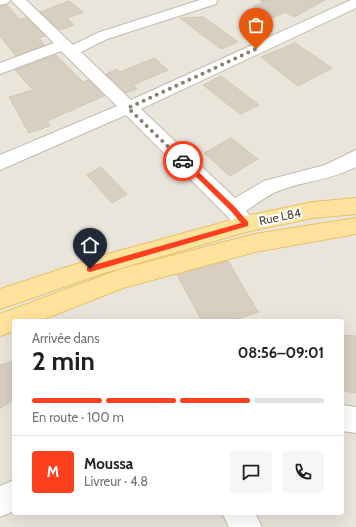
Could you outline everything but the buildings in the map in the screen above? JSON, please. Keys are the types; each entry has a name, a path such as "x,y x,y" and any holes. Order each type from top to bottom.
{"main road":[{"name":"Rue L84","path":"0,299 240,216 356,206"},
{"path":"16,319 122,279 255,243 356,226"},
{"path":"0,325 12,320"}],"street":[{"path":"18,0 240,216 270,186 326,171 353,161 356,157"},
{"path":"0,69 211,0"},
{"path":"0,163 128,108 356,3"},
{"path":"344,418 356,420"},
{"path":"0,502 12,496"},
{"path":"238,515 247,527"}],"shaded area":[{"path":"0,0 356,0 356,527 0,527"}],"way so far":[{"path":"183,161 128,108 256,49"}],"route":[{"path":"90,269 246,224 233,209 183,161"}]}
